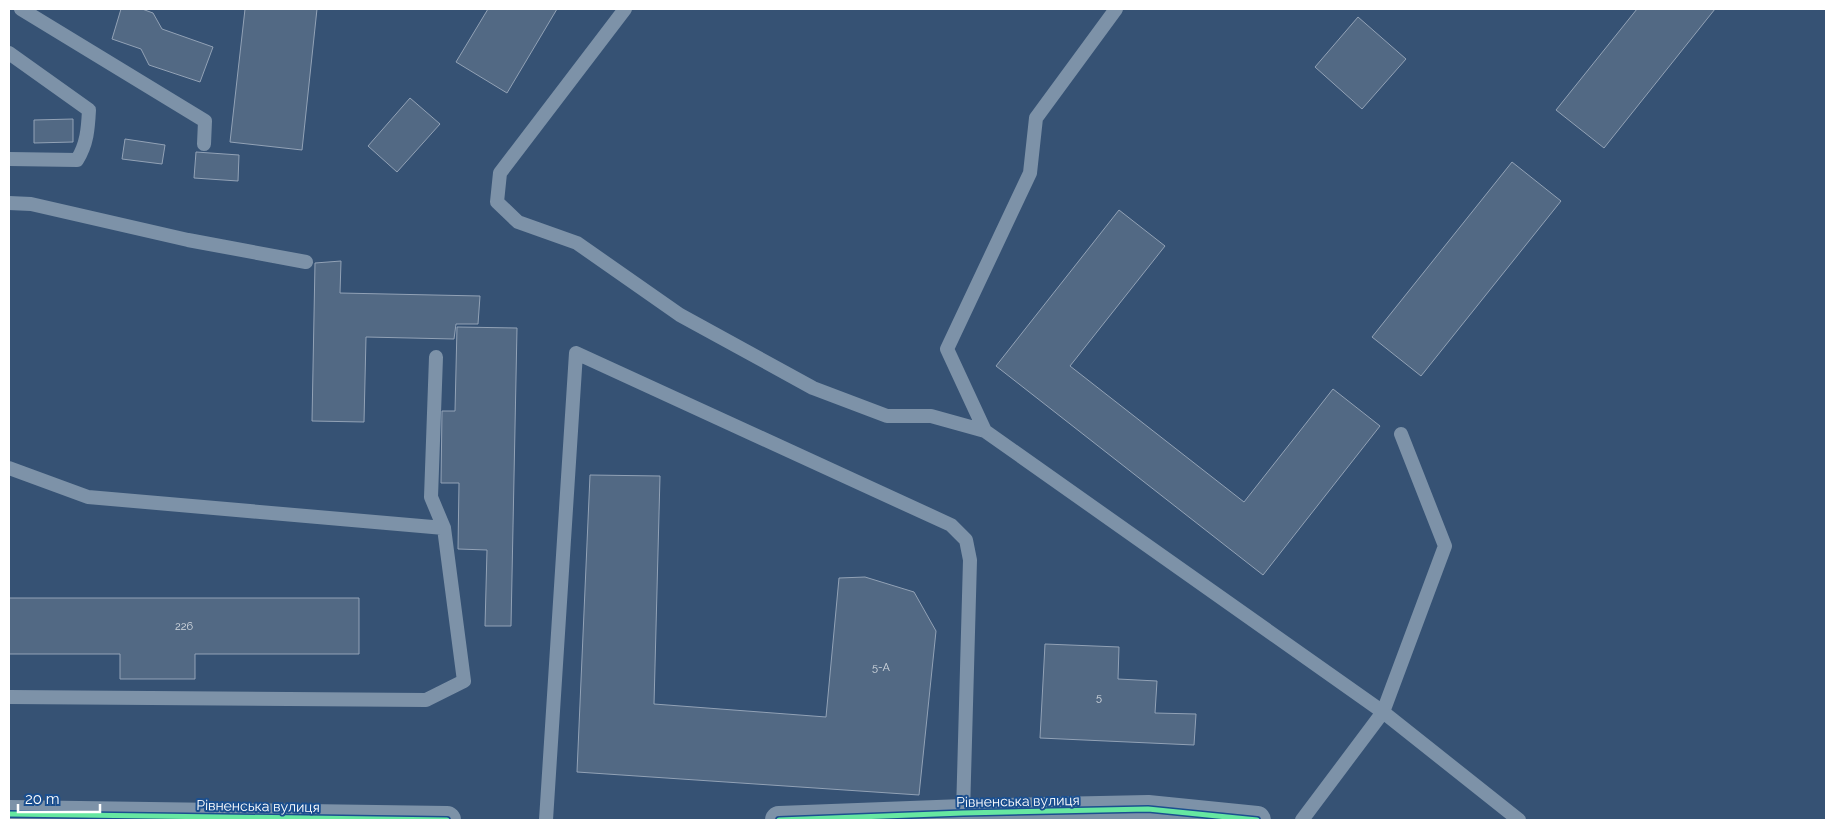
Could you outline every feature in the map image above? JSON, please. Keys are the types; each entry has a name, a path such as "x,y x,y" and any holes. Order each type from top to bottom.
{"street":[{"name":"Рівненська вулиця","path":"779,820 963,813 1148,809 1258,820"},
{"name":"Рівненська вулиця","path":"9,814 447,820"}],"lane":[{"path":"21,9 205,121 204,144"},
{"path":"625,9 500,173 497,202 518,222 577,243 680,315 813,388 887,416 931,416 985,431 1383,712 1519,820"},
{"path":"985,431 947,349 1030,173 1036,118 1116,9"},
{"path":"9,53 89,110 88,135 77,160 9,159"},
{"path":"9,203 31,204 188,240 306,262"},
{"path":"546,820 576,352 951,525 966,540 970,560 963,813"},
{"path":"9,697 426,700 464,681 444,528 431,497 436,357"},
{"path":"1302,820 1383,712 1444,546 1401,434"},
{"path":"9,468 88,497 444,528"}],"building":[{"path":"121,9 142,9 153,13 162,29 213,47 200,82 149,65 141,49 112,39"},
{"path":"245,9 317,9 302,150 230,142"},
{"path":"488,9 557,9 507,93 456,62"},
{"path":"1637,9 1715,9 1604,148 1556,110"},
{"path":"1358,17 1406,59 1362,109 1315,67"},
{"path":"410,98 440,124 397,172 368,146"},
{"path":"73,119 73,142 34,143 34,120"},
{"path":"125,139 165,145 162,164 122,159"},
{"path":"196,152 239,155 238,181 194,178"},
{"path":"1512,162 1561,201 1421,376 1372,337"},
{"path":"1119,210 1165,246 1070,366 1244,502 1333,389 1380,426 1263,575 996,366"},
{"path":"341,261 340,293 480,296 478,324 456,324 454,339 366,337 364,422 312,421 315,263"},
{"path":"457,327 517,328 511,626 485,626 487,550 458,549 459,483 441,483 442,411 455,411"},
{"path":"590,475 660,476 654,704 826,717 839,578 865,577 914,592 936,631 919,795 577,772"},
{"path":"9,598 359,598 359,654 195,654 195,679 120,679 120,654 9,654"},
{"path":"1045,644 1119,647 1118,679 1157,681 1155,713 1196,714 1194,745 1040,738"}],"cycle path":[{"path":"779,820 963,813 1148,809 1257,820"},
{"path":"9,814 447,820"}]}
